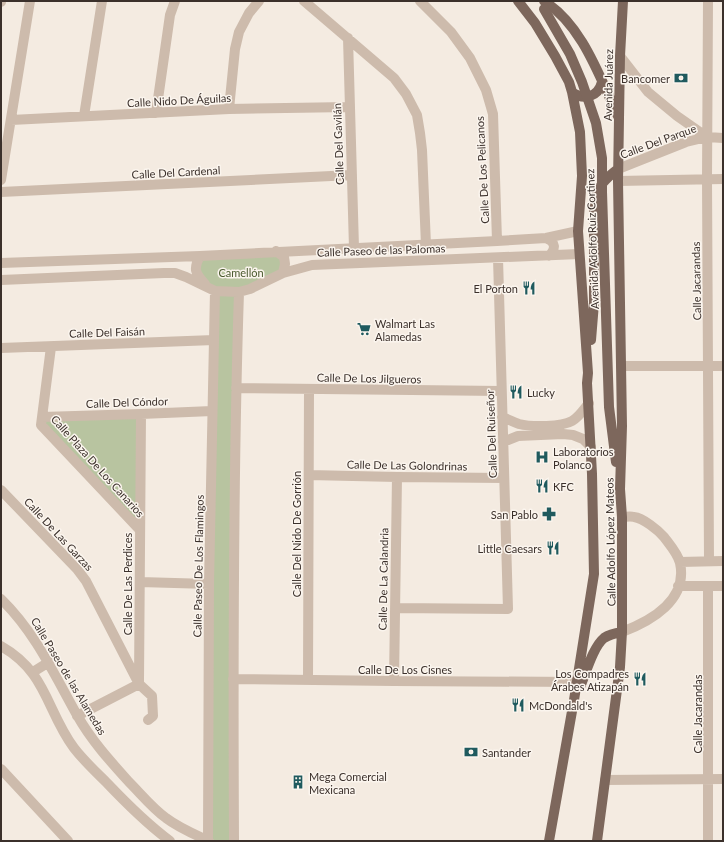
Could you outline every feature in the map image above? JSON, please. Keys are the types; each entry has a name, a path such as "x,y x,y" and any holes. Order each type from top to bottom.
{"main road":[{"name":"Avenida Adolfo Ruiz Cortinez","path":"518,1 535,23 555,56 572,92 580,132 582,176 578,231"},
{"name":"Avenida Juárez","path":"618,169 620,56 623,1"},
{"name":"Avenida Adolfo Ruiz Cortinez","path":"542,4 570,54 582,82 596,123 600,144 602,158 609,407 620,489"},
{"path":"542,4 564,17 578,35 619,120"},
{"path":"572,92 582,97 587,97 597,92 602,82"},
{"path":"588,373 594,303 594,201 598,190 605,180 618,169"},
{"name":"Calle Adolfo López Mateos","path":"597,841 620,667 622,632 622,517 620,489 622,426 618,169"},
{"name":"Calle Adolfo López Mateos","path":"549,841 574,700 594,574 588,373 578,231"},
{"path":"574,700 597,648 603,639 611,634 622,632"}],"street":[{"path":"1,180 30,1"},
{"path":"84,116 102,1"},
{"path":"156,113 170,15 175,1"},
{"path":"229,109 235,49 239,32 249,13 259,1"},
{"path":"304,1 394,78 406,94 417,115 422,150 426,245"},
{"name":"Calle De Los Pelicanos","path":"420,1 451,32 470,58 486,90 492,114 497,241"},
{"name":"Calle Jacarandas","path":"708,1 707,179 709,561"},
{"name":"Calle Del Gavilán","path":"348,38 354,248"},
{"name":"Calle Del Parque","path":"620,56 648,92 677,116 708,137"},
{"name":"Calle Nido De Águilas","path":"11,120 229,109 349,107"},
{"name":"Calle Del Parque","path":"618,169 670,148 708,137 723,138"},
{"name":"Calle Del Cardenal","path":"1,192 352,176"},
{"path":"618,181 723,179"},
{"name":"Calle Paseo de las Palomas","path":"1,263 200,256 426,245 546,238 578,231"},
{"path":"546,238 553,242 554,246 554,249 549,256"},
{"path":"276,252 284,257 285,264 283,272"},
{"name":"Calle Paseo de las Palomas","path":"1,280 175,273 215,291 239,292 250,289 283,272 312,265 579,254"},
{"path":"200,256 196,270 198,277 206,286"},
{"name":"Calle Del Ruiseñor","path":"395,608 508,609 498,258"},
{"name":"Calle Paseo De Los Flamingos","path":"208,841 212,411 215,291"},
{"path":"234,841 233,582 239,292"},
{"name":"Calle Del Faisán","path":"1,348 214,340"},
{"name":"Calle Plaza De Los Canarios","path":"51,346 41,425 140,530"},
{"path":"620,366 723,366"},
{"name":"Calle De Los Jilgueros","path":"236,388 501,391"},
{"name":"Calle Del Nido De Gorrión","path":"308,680 309,389"},
{"path":"502,416 518,424 562,424 572,421 589,403"},
{"name":"Calle Del Cóndor","path":"42,416 212,411"},
{"name":"Calle De Las Perdices","path":"139,684 141,414"},
{"path":"572,421 573,435"},
{"path":"503,442 525,435 573,435 583,439 591,447"},
{"name":"Calle De Las Golondrinas","path":"309,475 504,478"},
{"name":"Calle De La Calandria","path":"394,681 397,477"},
{"name":"Calle De Las Garzas","path":"1,490 77,569 86,581 139,684 152,696 153,716 148,720"},
{"path":"622,517 635,516 656,530 672,547 680,562 681,574 678,586 669,604 660,612 640,625 622,632"},
{"path":"680,562 723,561"},
{"path":"140,582 210,584"},
{"path":"678,586 723,586"},
{"name":"Calle Jacarandas","path":"708,586 708,841"},
{"name":"Calle Paseo de las Alamedas","path":"1,599 23,622 49,662 90,736 105,755 164,817 180,828 208,841"},
{"path":"1,646 20,659 32,672 43,689 65,732 74,747 86,762 164,841"},
{"path":"32,672 49,662"},
{"name":"Calle De Los Cisnes","path":"233,679 577,682"},
{"path":"78,716 139,684"},
{"path":"1,769 68,841"},
{"path":"605,780 723,779"},
{"path":"149,826 170,841"}],"green space":[{"name":"Camellón","path":"281,254 283,273 239,292 234,841 209,841 215,291 206,285 197,263 200,256"},
{"path":"141,414 140,530 41,425 42,417"}],"place":[{"name":"Bancomer","path":"681,78"},
{"name":"El Porton","path":"529,288"},
{"name":"Walmart Las Alamedas","path":"364,329"},
{"name":"Lucky","path":"516,392"},
{"name":"Laboratorios Polanco","path":"542,457"},
{"name":"KFC","path":"542,486"},
{"name":"San Pablo","path":"549,514"},
{"name":"Little Caesars","path":"553,548"},
{"name":"Los Compadres Árabes Atizapán","path":"640,679"},
{"name":"McDondald's","path":"518,705"},
{"name":"Santander","path":"471,752"},
{"name":"Mega Comercial Mexicana","path":"298,782"}]}
